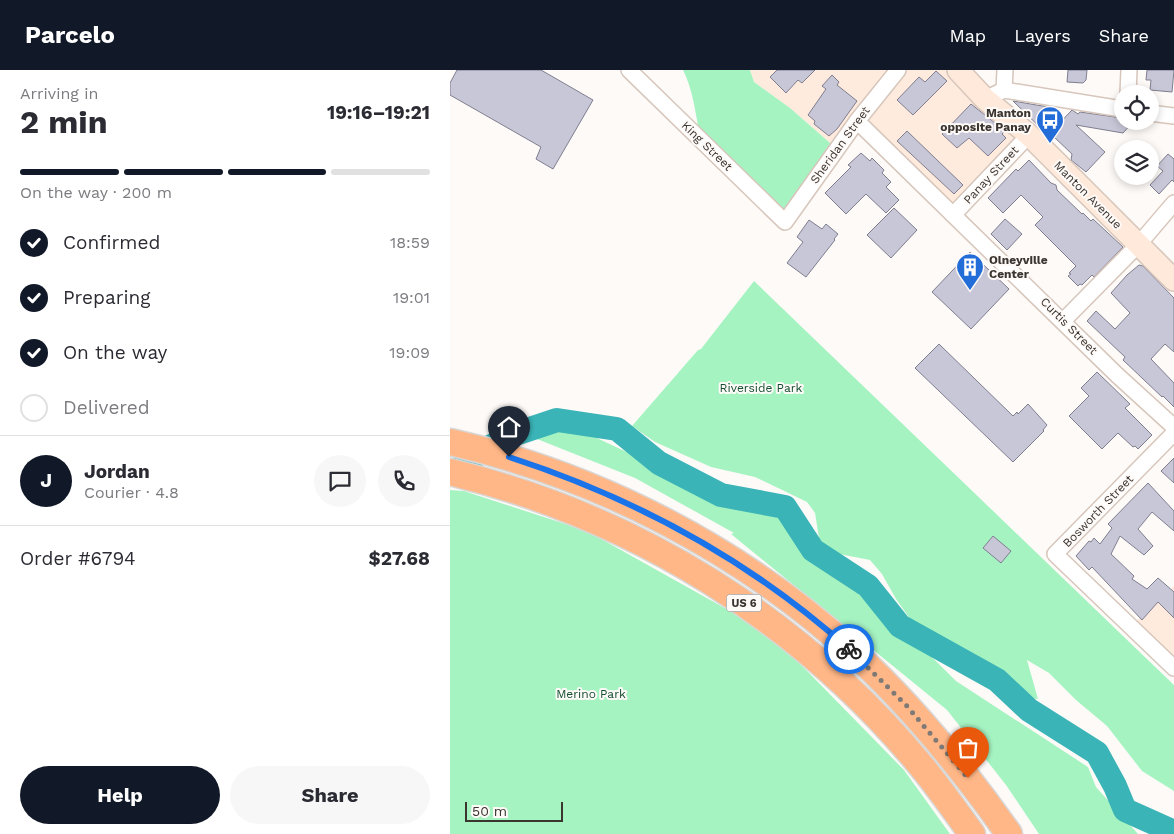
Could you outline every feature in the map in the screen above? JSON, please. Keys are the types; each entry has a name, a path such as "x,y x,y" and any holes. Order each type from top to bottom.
{"highway":[{"name":"US 6","path":"452,442 509,457 592,487 657,517 720,552 780,593 837,638 889,687 938,740 983,797 1009,834"},
{"name":"US 6","path":"450,472 549,502 621,532 716,584 754,610 810,653 860,700 913,757 972,834"},
{"path":"983,797 1014,834"},
{"path":"951,805 968,834"}],"main road":[{"name":"Manton Avenue","path":"958,70 994,94 1029,135 1174,280"}],"street":[{"name":"King Street","path":"629,70 785,222"},
{"name":"Sheridan Street","path":"785,222 857,121 898,70"},
{"path":"1005,70 994,94 1114,108"},
{"path":"1128,85 1129,70"},
{"path":"1159,114 1174,116"},
{"name":"Curtis Street","path":"857,121 1174,427"},
{"name":"Panay Street","path":"953,215 1029,135"},
{"path":"1064,320 1138,245 1174,203"},
{"name":"Bosworth Street","path":"1174,433 1055,554 1174,668"}],"shaded area":[{"path":"750,70 956,70 1026,136 948,213 857,132 837,149 790,108 754,82"},
{"path":"1174,586 1174,668 1129,628"}],"green space":[{"path":"683,70 750,70 754,82 790,108 837,149 777,220 768,217 702,151 699,143 698,124 693,101"},
{"name":"Riverside Park","path":"754,281 1174,685 1174,791 1142,771 1107,726 1076,700 1049,673 1027,660 1038,699 1016,697 993,684 949,646 913,623 896,599 882,574 870,560 829,552 819,538 815,513 807,502 755,477 711,467 655,442 632,426 698,350 701,349"},
{"path":"560,430 584,432 661,468 757,501 794,527 814,548 853,579 956,681 1088,767 1096,787 1138,834 1039,834 1006,785 947,710 731,534 734,533 635,478 532,437 545,432"},
{"name":"Merino Park","path":"450,490 464,491 587,531 771,634 904,770 950,834 450,834"}],"building":[{"path":"457,70 541,70 593,100 553,169 536,159 541,147 450,95 450,83"},
{"path":"777,70 815,70 802,83 798,80 786,93 770,77"},
{"path":"1068,70 1087,70 1086,80 1083,83 1067,82"},
{"path":"1147,70 1174,70 1172,92 1159,91 1159,85 1150,85 1151,80 1146,80"},
{"path":"936,71 947,81 913,115 897,100 919,77 925,82"},
{"path":"832,75 839,82 837,85 857,101 837,129 829,136 814,124 815,121 808,115 826,89 822,86"},
{"path":"1013,101 1054,108 1053,130 1072,110 1078,114 1080,112 1114,117 1114,130 1126,130 1123,133 1076,125 1105,152 1086,172 1071,160 1072,154 1053,136 1053,140"},
{"path":"971,104 995,123 1004,132 1002,134 1006,138 988,156 969,138 957,148 942,134"},
{"path":"907,131 963,185 954,194 897,141"},
{"path":"861,153 870,161 872,158 884,170 882,173 891,182 886,187 899,200 886,213 866,194 846,214 825,193 851,167 848,165"},
{"path":"1168,154 1174,159 1174,182 1172,180 1159,194 1150,185 1159,185 1159,175 1163,171 1159,168 1159,164"},
{"path":"1029,160 1051,183 1056,185 1057,190 1082,214 1091,221 1093,219 1123,247 1094,277 1092,275 1082,285 1078,286 1068,276 1076,266 1035,225 1043,217 1021,195 1003,213 988,198 1016,169 1018,171"},
{"path":"894,208 917,230 891,258 867,235"},
{"path":"1005,219 1022,234 1007,250 991,234"},
{"path":"809,220 822,229 826,224 838,234 806,277 787,263 803,242 797,237"},
{"name":"Olneyville Center","path":"970,252 1009,289 971,329 932,292"},
{"path":"1139,265 1143,266 1174,298 1174,352 1165,344 1151,359 1174,383 1174,407 1123,360 1125,357 1087,321 1096,311 1115,329 1130,313 1111,293"},
{"path":"939,344 1013,416 1017,412 1018,414 1028,404 1047,425 1044,431 1013,462 915,368"},
{"path":"1097,372 1130,404 1125,408 1152,435 1138,449 1135,446 1133,447 1118,433 1102,449 1069,416 1089,396 1081,388"},
{"path":"1174,458 1174,483 1161,471"},
{"path":"1148,483 1174,511 1174,531 1152,512 1138,529 1153,546 1144,555 1120,536 1111,554 1134,576 1132,579 1147,589 1158,578 1174,592 1174,618 1158,602 1142,620 1092,567 1089,570 1076,556 1094,538 1100,544 1112,528 1108,524"},
{"path":"993,536 1011,551 1001,563 983,548"}],"waterway":[{"path":"450,475 482,451 515,434 557,420 617,429 659,463 721,495 785,507 813,550 868,586 900,626 997,680 1029,710 1097,753 1115,786 1125,810 1174,832"}],"way so far":[{"path":"849,649 906,705 938,740 968,778"}],"place":[{"name":"Manton opposite Panay","path":"1050,144"},
{"name":"Olneyville Center","path":"970,291"}],"route":[{"path":"509,457 592,487 657,517 699,540 741,566 800,607 849,649"}]}
